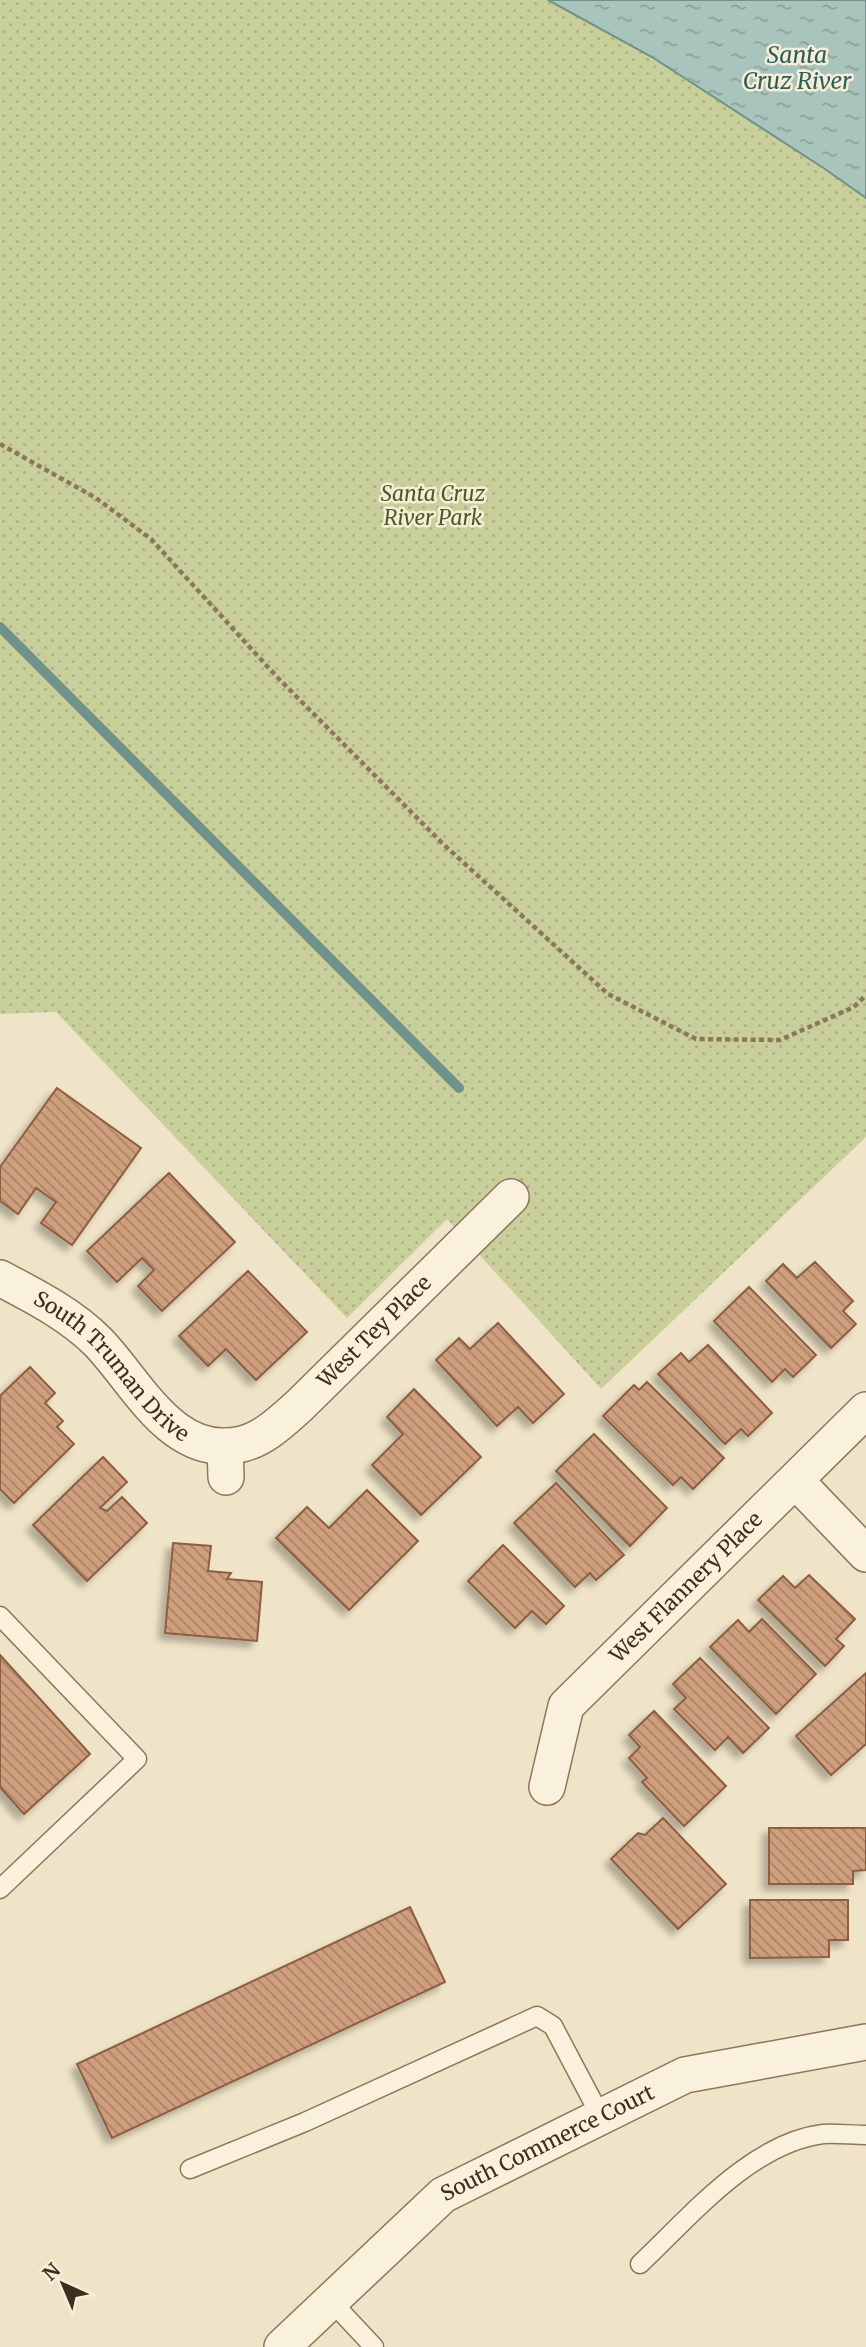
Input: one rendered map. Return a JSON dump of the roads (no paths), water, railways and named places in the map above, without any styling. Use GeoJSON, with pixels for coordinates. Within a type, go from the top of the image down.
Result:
{"type":"FeatureCollection","features":[{"type":"Feature","properties":{"kind":"street","name":"West Tey Place"},"geometry":{"type":"LineString","coordinates":[[226,1461],[243,1444],[270,1431],[299,1406],[511,1197]]}},
{"type":"Feature","properties":{"kind":"street","name":"South Truman Drive"},"geometry":{"type":"LineString","coordinates":[[0,1278],[52,1305],[98,1342],[141,1394],[180,1434],[201,1443],[226,1461]]}},
{"type":"Feature","properties":{"kind":"street","name":"West Flannery Place"},"geometry":{"type":"LineString","coordinates":[[547,1787],[566,1706],[866,1410]]}},
{"type":"Feature","properties":{"kind":"street"},"geometry":{"type":"LineString","coordinates":[[796,1480],[866,1554]]}},
{"type":"Feature","properties":{"kind":"street","name":"South Commerce Court"},"geometry":{"type":"LineString","coordinates":[[282,2347],[443,2195],[685,2075],[866,2042]]}},
{"type":"Feature","properties":{"kind":"lane"},"geometry":{"type":"LineString","coordinates":[[0,1616],[137,1759],[0,1889]]}},
{"type":"Feature","properties":{"kind":"lane"},"geometry":{"type":"LineString","coordinates":[[190,2169],[305,2122],[537,2016],[552,2026],[600,2117]]}},
{"type":"Feature","properties":{"kind":"lane"},"geometry":{"type":"LineString","coordinates":[[640,2264],[717,2190],[768,2151],[822,2134],[866,2135]]}},
{"type":"Feature","properties":{"kind":"lane"},"geometry":{"type":"LineString","coordinates":[[331,2301],[374,2347]]}},
{"type":"Feature","properties":{"kind":"water","name":"Santa Cruz River"},"geometry":{"type":"Polygon","coordinates":[[[548,0],[866,0],[866,198],[652,57],[548,0]]]}},
{"type":"Feature","properties":{"kind":"waterway"},"geometry":{"type":"LineString","coordinates":[[0,627],[459,1088]]}},
{"type":"Feature","properties":{"kind":"park label","name":"Santa Cruz River Park"},"geometry":{"type":"Point","coordinates":[433,506]}}]}
